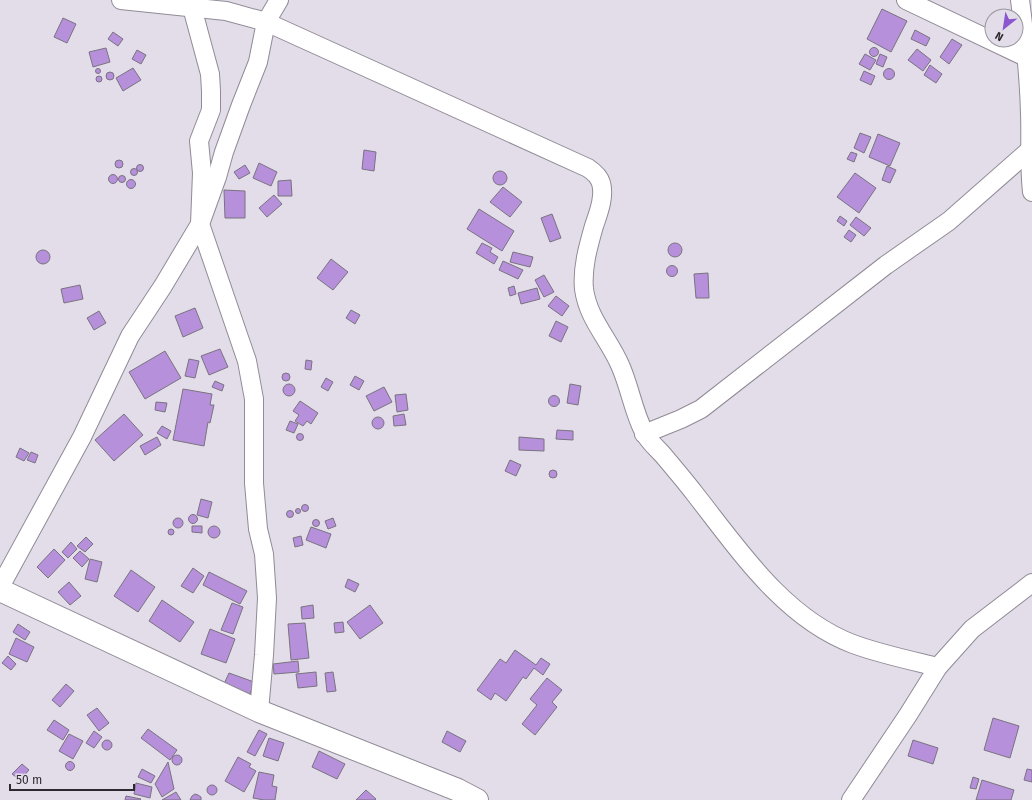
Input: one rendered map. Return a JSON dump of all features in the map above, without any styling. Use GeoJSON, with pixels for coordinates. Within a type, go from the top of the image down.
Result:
{"type":"FeatureCollection","features":[{"type":"Feature","properties":{"kind":"main road"},"geometry":{"type":"LineString","coordinates":[[0,588],[259,711],[458,790],[477,800]]}},
{"type":"Feature","properties":{"kind":"street"},"geometry":{"type":"LineString","coordinates":[[121,0],[145,3],[191,3],[266,22],[581,165],[594,173],[601,184],[602,195],[587,252],[584,269],[584,291],[592,315],[601,333],[610,344],[621,366],[644,434],[677,471],[760,576],[790,605],[828,632],[852,644],[882,654],[938,667]]}},
{"type":"Feature","properties":{"kind":"street"},"geometry":{"type":"LineString","coordinates":[[0,588],[82,437],[130,336],[163,286],[200,224],[217,177],[224,152],[258,62],[266,22],[279,0]]}},
{"type":"Feature","properties":{"kind":"street"},"geometry":{"type":"LineString","coordinates":[[906,0],[1030,58]]}},
{"type":"Feature","properties":{"kind":"street"},"geometry":{"type":"LineString","coordinates":[[1020,0],[1030,58],[1030,175],[1032,192]]}},
{"type":"Feature","properties":{"kind":"street"},"geometry":{"type":"LineString","coordinates":[[191,3],[210,74],[211,91],[211,110],[200,141],[202,173],[200,224],[247,361],[254,399],[254,483],[258,529],[264,554],[267,598],[259,711]]}},
{"type":"Feature","properties":{"kind":"street"},"geometry":{"type":"LineString","coordinates":[[644,434],[681,419],[702,408],[886,265],[949,221],[1031,148]]}},
{"type":"Feature","properties":{"kind":"street"},"geometry":{"type":"LineString","coordinates":[[851,800],[938,667],[972,629],[1032,583]]}},
{"type":"Feature","properties":{"kind":"building"},"geometry":{"type":"Polygon","coordinates":[[[882,9],[907,21],[891,52],[867,39],[882,9]]]}},
{"type":"Feature","properties":{"kind":"building"},"geometry":{"type":"Polygon","coordinates":[[[63,18],[76,24],[67,43],[54,37],[63,18]]]}},
{"type":"Feature","properties":{"kind":"building"},"geometry":{"type":"Polygon","coordinates":[[[915,30],[930,38],[926,46],[911,39],[915,30]]]}},
{"type":"Feature","properties":{"kind":"building"},"geometry":{"type":"Polygon","coordinates":[[[113,32],[123,39],[118,46],[108,39],[113,32]]]}},
{"type":"Feature","properties":{"kind":"building"},"geometry":{"type":"Polygon","coordinates":[[[952,39],[962,45],[949,64],[940,57],[952,39]]]}},
{"type":"Feature","properties":{"kind":"building"},"geometry":{"type":"Polygon","coordinates":[[[106,48],[110,62],[93,67],[89,52],[106,48]]]}},
{"type":"Feature","properties":{"kind":"building"},"geometry":{"type":"Polygon","coordinates":[[[872,48],[876,48],[878,52],[876,56],[872,56],[870,54],[870,50],[872,48]]]}},
{"type":"Feature","properties":{"kind":"building"},"geometry":{"type":"Polygon","coordinates":[[[917,49],[931,60],[923,71],[908,60],[917,49]]]}},
{"type":"Feature","properties":{"kind":"building"},"geometry":{"type":"Polygon","coordinates":[[[137,50],[146,55],[141,64],[132,59],[137,50]]]}},
{"type":"Feature","properties":{"kind":"building"},"geometry":{"type":"Polygon","coordinates":[[[865,54],[876,60],[870,70],[859,64],[865,54]]]}},
{"type":"Feature","properties":{"kind":"building"},"geometry":{"type":"Polygon","coordinates":[[[880,54],[887,57],[883,67],[876,64],[880,54]]]}},
{"type":"Feature","properties":{"kind":"building"},"geometry":{"type":"Polygon","coordinates":[[[930,65],[942,74],[936,83],[924,75],[930,65]]]}},
{"type":"Feature","properties":{"kind":"building"},"geometry":{"type":"Polygon","coordinates":[[[98,68],[101,71],[98,74],[95,71],[98,68]]]}},
{"type":"Feature","properties":{"kind":"building"},"geometry":{"type":"Polygon","coordinates":[[[133,68],[141,80],[123,91],[116,78],[133,68]]]}},
{"type":"Feature","properties":{"kind":"building"},"geometry":{"type":"Polygon","coordinates":[[[887,69],[891,69],[893,70],[893,78],[887,79],[884,76],[884,72],[887,69]]]}},
{"type":"Feature","properties":{"kind":"building"},"geometry":{"type":"Polygon","coordinates":[[[864,71],[875,76],[871,85],[860,80],[864,71]]]}},
{"type":"Feature","properties":{"kind":"building"},"geometry":{"type":"Polygon","coordinates":[[[110,72],[113,73],[113,79],[110,80],[107,79],[106,76],[107,73],[110,72]]]}},
{"type":"Feature","properties":{"kind":"building"},"geometry":{"type":"Polygon","coordinates":[[[99,76],[102,79],[99,82],[96,79],[99,76]]]}},
{"type":"Feature","properties":{"kind":"building"},"geometry":{"type":"Polygon","coordinates":[[[860,133],[871,137],[864,153],[854,148],[860,133]]]}},
{"type":"Feature","properties":{"kind":"building"},"geometry":{"type":"Polygon","coordinates":[[[878,134],[900,143],[890,166],[869,157],[878,134]]]}},
{"type":"Feature","properties":{"kind":"building"},"geometry":{"type":"Polygon","coordinates":[[[364,150],[376,152],[374,171],[362,169],[364,150]]]}},
{"type":"Feature","properties":{"kind":"building"},"geometry":{"type":"Polygon","coordinates":[[[851,152],[857,154],[854,162],[847,159],[851,152]]]}},
{"type":"Feature","properties":{"kind":"building"},"geometry":{"type":"Polygon","coordinates":[[[119,160],[122,161],[122,167],[119,168],[116,167],[115,164],[116,161],[119,160]]]}},
{"type":"Feature","properties":{"kind":"building"},"geometry":{"type":"Polygon","coordinates":[[[259,163],[277,172],[271,186],[253,178],[259,163]]]}},
{"type":"Feature","properties":{"kind":"building"},"geometry":{"type":"Polygon","coordinates":[[[140,164],[143,165],[143,171],[140,172],[137,171],[136,168],[137,165],[140,164]]]}},
{"type":"Feature","properties":{"kind":"building"},"geometry":{"type":"Polygon","coordinates":[[[245,165],[250,173],[239,179],[234,172],[245,165]]]}},
{"type":"Feature","properties":{"kind":"building"},"geometry":{"type":"Polygon","coordinates":[[[887,166],[896,170],[890,183],[882,180],[887,166]]]}},
{"type":"Feature","properties":{"kind":"building"},"geometry":{"type":"Polygon","coordinates":[[[134,169],[137,172],[134,175],[131,172],[134,169]]]}},
{"type":"Feature","properties":{"kind":"building"},"geometry":{"type":"Polygon","coordinates":[[[497,171],[503,171],[507,175],[507,181],[503,185],[497,185],[493,181],[493,175],[497,171]]]}},
{"type":"Feature","properties":{"kind":"building"},"geometry":{"type":"Polygon","coordinates":[[[855,173],[876,188],[859,213],[837,197],[855,173]]]}},
{"type":"Feature","properties":{"kind":"building"},"geometry":{"type":"Polygon","coordinates":[[[113,174],[118,179],[113,184],[108,179],[113,174]]]}},
{"type":"Feature","properties":{"kind":"building"},"geometry":{"type":"Polygon","coordinates":[[[122,176],[125,179],[122,182],[119,179],[122,176]]]}},
{"type":"Feature","properties":{"kind":"building"},"geometry":{"type":"Polygon","coordinates":[[[129,180],[133,180],[135,184],[133,188],[129,188],[127,186],[127,182],[129,180]]]}},
{"type":"Feature","properties":{"kind":"building"},"geometry":{"type":"Polygon","coordinates":[[[291,180],[292,196],[278,196],[278,181],[291,180]]]}},
{"type":"Feature","properties":{"kind":"building"},"geometry":{"type":"Polygon","coordinates":[[[503,187],[522,202],[510,217],[490,202],[503,187]]]}},
{"type":"Feature","properties":{"kind":"building"},"geometry":{"type":"Polygon","coordinates":[[[224,190],[245,191],[245,218],[225,218],[224,190]]]}},
{"type":"Feature","properties":{"kind":"building"},"geometry":{"type":"Polygon","coordinates":[[[274,195],[282,204],[267,217],[259,208],[274,195]]]}},
{"type":"Feature","properties":{"kind":"building"},"geometry":{"type":"Polygon","coordinates":[[[479,209],[514,231],[502,251],[467,229],[479,209]]]}},
{"type":"Feature","properties":{"kind":"building"},"geometry":{"type":"Polygon","coordinates":[[[552,214],[561,238],[550,242],[541,218],[552,214]]]}},
{"type":"Feature","properties":{"kind":"building"},"geometry":{"type":"Polygon","coordinates":[[[840,216],[847,221],[844,226],[837,221],[840,216]]]}},
{"type":"Feature","properties":{"kind":"building"},"geometry":{"type":"Polygon","coordinates":[[[856,217],[871,228],[864,236],[850,225],[856,217]]]}},
{"type":"Feature","properties":{"kind":"building"},"geometry":{"type":"Polygon","coordinates":[[[849,230],[856,235],[851,242],[844,237],[849,230]]]}},
{"type":"Feature","properties":{"kind":"building"},"geometry":{"type":"Polygon","coordinates":[[[482,243],[492,248],[490,252],[498,257],[494,264],[476,253],[482,243]]]}},
{"type":"Feature","properties":{"kind":"building"},"geometry":{"type":"Polygon","coordinates":[[[675,243],[680,245],[682,250],[680,255],[675,257],[670,255],[668,250],[670,245],[675,243]]]}},
{"type":"Feature","properties":{"kind":"building"},"geometry":{"type":"Polygon","coordinates":[[[43,250],[48,252],[50,257],[48,262],[43,264],[38,262],[36,257],[38,252],[43,250]]]}},
{"type":"Feature","properties":{"kind":"building"},"geometry":{"type":"Polygon","coordinates":[[[513,252],[533,257],[530,267],[510,262],[513,252]]]}},
{"type":"Feature","properties":{"kind":"building"},"geometry":{"type":"Polygon","coordinates":[[[331,259],[348,272],[333,290],[317,278],[331,259]]]}},
{"type":"Feature","properties":{"kind":"building"},"geometry":{"type":"Polygon","coordinates":[[[503,261],[523,270],[518,279],[499,270],[503,261]]]}},
{"type":"Feature","properties":{"kind":"building"},"geometry":{"type":"Polygon","coordinates":[[[670,266],[674,266],[676,267],[676,275],[670,276],[667,273],[667,269],[670,266]]]}},
{"type":"Feature","properties":{"kind":"building"},"geometry":{"type":"Polygon","coordinates":[[[708,273],[709,298],[696,298],[694,274],[708,273]]]}},
{"type":"Feature","properties":{"kind":"building"},"geometry":{"type":"Polygon","coordinates":[[[544,275],[554,292],[544,297],[535,280],[544,275]]]}},
{"type":"Feature","properties":{"kind":"building"},"geometry":{"type":"Polygon","coordinates":[[[80,285],[83,299],[64,303],[61,289],[80,285]]]}},
{"type":"Feature","properties":{"kind":"building"},"geometry":{"type":"Polygon","coordinates":[[[514,286],[516,294],[510,296],[508,288],[514,286]]]}},
{"type":"Feature","properties":{"kind":"building"},"geometry":{"type":"Polygon","coordinates":[[[537,288],[540,299],[521,304],[518,293],[537,288]]]}},
{"type":"Feature","properties":{"kind":"building"},"geometry":{"type":"Polygon","coordinates":[[[556,296],[569,306],[562,316],[548,306],[556,296]]]}},
{"type":"Feature","properties":{"kind":"building"},"geometry":{"type":"Polygon","coordinates":[[[195,308],[203,328],[183,337],[175,316],[195,308]]]}},
{"type":"Feature","properties":{"kind":"building"},"geometry":{"type":"Polygon","coordinates":[[[351,310],[360,315],[355,324],[346,318],[351,310]]]}},
{"type":"Feature","properties":{"kind":"building"},"geometry":{"type":"Polygon","coordinates":[[[99,311],[106,323],[94,330],[87,318],[99,311]]]}},
{"type":"Feature","properties":{"kind":"building"},"geometry":{"type":"Polygon","coordinates":[[[556,321],[568,327],[561,342],[549,336],[556,321]]]}},
{"type":"Feature","properties":{"kind":"building"},"geometry":{"type":"Polygon","coordinates":[[[220,349],[228,367],[209,375],[201,356],[220,349]]]}},
{"type":"Feature","properties":{"kind":"building"},"geometry":{"type":"Polygon","coordinates":[[[165,351],[181,378],[145,399],[129,372],[165,351]]]}},
{"type":"Feature","properties":{"kind":"building"},"geometry":{"type":"Polygon","coordinates":[[[189,359],[199,361],[195,378],[185,376],[189,359]]]}},
{"type":"Feature","properties":{"kind":"building"},"geometry":{"type":"Polygon","coordinates":[[[306,360],[312,361],[311,370],[305,369],[306,360]]]}},
{"type":"Feature","properties":{"kind":"building"},"geometry":{"type":"Polygon","coordinates":[[[284,373],[288,373],[290,377],[288,381],[284,381],[282,379],[282,375],[284,373]]]}},
{"type":"Feature","properties":{"kind":"building"},"geometry":{"type":"Polygon","coordinates":[[[355,376],[364,381],[359,390],[350,385],[355,376]]]}},
{"type":"Feature","properties":{"kind":"building"},"geometry":{"type":"Polygon","coordinates":[[[326,378],[333,382],[328,391],[321,387],[326,378]]]}},
{"type":"Feature","properties":{"kind":"building"},"geometry":{"type":"Polygon","coordinates":[[[215,381],[224,385],[222,391],[212,387],[215,381]]]}},
{"type":"Feature","properties":{"kind":"building"},"geometry":{"type":"Polygon","coordinates":[[[287,384],[291,384],[295,390],[291,396],[287,396],[283,392],[283,388],[287,384]]]}},
{"type":"Feature","properties":{"kind":"building"},"geometry":{"type":"Polygon","coordinates":[[[570,384],[581,386],[578,405],[567,403],[570,384]]]}},
{"type":"Feature","properties":{"kind":"building"},"geometry":{"type":"Polygon","coordinates":[[[384,387],[392,402],[374,411],[366,396],[384,387]]]}},
{"type":"Feature","properties":{"kind":"building"},"geometry":{"type":"Polygon","coordinates":[[[183,389],[212,394],[210,405],[214,405],[210,423],[208,422],[204,446],[173,440],[183,389]]]}},
{"type":"Feature","properties":{"kind":"building"},"geometry":{"type":"Polygon","coordinates":[[[406,394],[408,410],[397,412],[395,395],[406,394]]]}},
{"type":"Feature","properties":{"kind":"building"},"geometry":{"type":"Polygon","coordinates":[[[554,395],[558,397],[560,401],[558,405],[554,407],[550,405],[548,401],[550,397],[554,395]]]}},
{"type":"Feature","properties":{"kind":"building"},"geometry":{"type":"Polygon","coordinates":[[[300,401],[318,413],[311,424],[307,421],[303,426],[295,421],[299,415],[293,411],[300,401]]]}},
{"type":"Feature","properties":{"kind":"building"},"geometry":{"type":"Polygon","coordinates":[[[156,402],[167,403],[165,412],[155,410],[156,402]]]}},
{"type":"Feature","properties":{"kind":"building"},"geometry":{"type":"Polygon","coordinates":[[[124,414],[143,435],[114,461],[95,440],[124,414]]]}},
{"type":"Feature","properties":{"kind":"building"},"geometry":{"type":"Polygon","coordinates":[[[404,414],[406,425],[394,426],[393,416],[404,414]]]}},
{"type":"Feature","properties":{"kind":"building"},"geometry":{"type":"Polygon","coordinates":[[[376,417],[380,417],[384,423],[380,429],[376,429],[372,425],[372,421],[376,417]]]}},
{"type":"Feature","properties":{"kind":"building"},"geometry":{"type":"Polygon","coordinates":[[[290,421],[298,424],[294,433],[286,430],[290,421]]]}},
{"type":"Feature","properties":{"kind":"building"},"geometry":{"type":"Polygon","coordinates":[[[162,426],[171,431],[167,439],[157,433],[162,426]]]}},
{"type":"Feature","properties":{"kind":"building"},"geometry":{"type":"Polygon","coordinates":[[[557,430],[573,431],[573,440],[556,439],[557,430]]]}},
{"type":"Feature","properties":{"kind":"building"},"geometry":{"type":"Polygon","coordinates":[[[300,434],[303,437],[300,440],[297,437],[300,434]]]}},
{"type":"Feature","properties":{"kind":"building"},"geometry":{"type":"Polygon","coordinates":[[[157,437],[161,445],[145,455],[140,446],[157,437]]]}},
{"type":"Feature","properties":{"kind":"building"},"geometry":{"type":"Polygon","coordinates":[[[519,437],[544,439],[544,451],[519,450],[519,437]]]}},
{"type":"Feature","properties":{"kind":"building"},"geometry":{"type":"Polygon","coordinates":[[[20,448],[29,453],[24,461],[16,457],[20,448]]]}},
{"type":"Feature","properties":{"kind":"building"},"geometry":{"type":"Polygon","coordinates":[[[31,452],[38,455],[35,463],[27,460],[31,452]]]}},
{"type":"Feature","properties":{"kind":"building"},"geometry":{"type":"Polygon","coordinates":[[[510,460],[521,465],[516,476],[505,471],[510,460]]]}},
{"type":"Feature","properties":{"kind":"building"},"geometry":{"type":"Polygon","coordinates":[[[553,470],[556,471],[556,477],[553,478],[550,477],[549,474],[550,471],[553,470]]]}},
{"type":"Feature","properties":{"kind":"building"},"geometry":{"type":"Polygon","coordinates":[[[201,499],[212,502],[208,518],[197,515],[201,499]]]}},
{"type":"Feature","properties":{"kind":"building"},"geometry":{"type":"Polygon","coordinates":[[[305,504],[308,505],[308,511],[305,512],[302,511],[301,508],[302,505],[305,504]]]}},
{"type":"Feature","properties":{"kind":"building"},"geometry":{"type":"Polygon","coordinates":[[[298,508],[301,511],[298,514],[295,511],[298,508]]]}},
{"type":"Feature","properties":{"kind":"building"},"geometry":{"type":"Polygon","coordinates":[[[290,511],[293,514],[290,517],[287,514],[290,511]]]}},
{"type":"Feature","properties":{"kind":"building"},"geometry":{"type":"Polygon","coordinates":[[[193,514],[198,519],[193,524],[188,519],[193,514]]]}},
{"type":"Feature","properties":{"kind":"building"},"geometry":{"type":"Polygon","coordinates":[[[176,518],[180,518],[182,519],[182,527],[176,528],[173,525],[173,521],[176,518]]]}},
{"type":"Feature","properties":{"kind":"building"},"geometry":{"type":"Polygon","coordinates":[[[333,518],[336,526],[328,529],[325,521],[333,518]]]}},
{"type":"Feature","properties":{"kind":"building"},"geometry":{"type":"Polygon","coordinates":[[[316,520],[319,523],[316,526],[313,523],[316,520]]]}},
{"type":"Feature","properties":{"kind":"building"},"geometry":{"type":"Polygon","coordinates":[[[192,526],[202,526],[202,533],[192,532],[192,526]]]}},
{"type":"Feature","properties":{"kind":"building"},"geometry":{"type":"Polygon","coordinates":[[[216,526],[219,527],[219,537],[212,538],[209,537],[208,530],[209,527],[216,526]]]}},
{"type":"Feature","properties":{"kind":"building"},"geometry":{"type":"Polygon","coordinates":[[[311,527],[331,534],[326,548],[306,540],[311,527]]]}},
{"type":"Feature","properties":{"kind":"building"},"geometry":{"type":"Polygon","coordinates":[[[171,529],[174,532],[171,535],[168,532],[171,529]]]}},
{"type":"Feature","properties":{"kind":"building"},"geometry":{"type":"Polygon","coordinates":[[[301,536],[303,545],[295,547],[293,538],[301,536]]]}},
{"type":"Feature","properties":{"kind":"building"},"geometry":{"type":"Polygon","coordinates":[[[86,537],[93,544],[85,552],[77,546],[86,537]]]}},
{"type":"Feature","properties":{"kind":"building"},"geometry":{"type":"Polygon","coordinates":[[[71,542],[77,549],[68,558],[62,552],[71,542]]]}},
{"type":"Feature","properties":{"kind":"building"},"geometry":{"type":"Polygon","coordinates":[[[54,549],[65,560],[48,578],[37,567],[54,549]]]}},
{"type":"Feature","properties":{"kind":"building"},"geometry":{"type":"Polygon","coordinates":[[[80,551],[89,559],[82,567],[73,558],[80,551]]]}},
{"type":"Feature","properties":{"kind":"building"},"geometry":{"type":"Polygon","coordinates":[[[90,559],[102,562],[97,582],[85,579],[90,559]]]}},
{"type":"Feature","properties":{"kind":"building"},"geometry":{"type":"Polygon","coordinates":[[[193,568],[204,576],[193,593],[181,586],[193,568]]]}},
{"type":"Feature","properties":{"kind":"building"},"geometry":{"type":"Polygon","coordinates":[[[131,570],[155,587],[138,612],[114,596],[131,570]]]}},
{"type":"Feature","properties":{"kind":"building"},"geometry":{"type":"Polygon","coordinates":[[[209,572],[247,591],[240,604],[203,585],[209,572]]]}},
{"type":"Feature","properties":{"kind":"building"},"geometry":{"type":"Polygon","coordinates":[[[348,579],[359,584],[355,592],[345,587],[348,579]]]}},
{"type":"Feature","properties":{"kind":"building"},"geometry":{"type":"Polygon","coordinates":[[[69,582],[81,596],[70,605],[58,592],[69,582]]]}},
{"type":"Feature","properties":{"kind":"building"},"geometry":{"type":"Polygon","coordinates":[[[162,600],[194,622],[180,642],[149,621],[162,600]]]}},
{"type":"Feature","properties":{"kind":"building"},"geometry":{"type":"Polygon","coordinates":[[[232,603],[243,607],[233,634],[221,630],[232,603]]]}},
{"type":"Feature","properties":{"kind":"building"},"geometry":{"type":"Polygon","coordinates":[[[313,605],[314,618],[302,619],[301,607],[313,605]]]}},
{"type":"Feature","properties":{"kind":"building"},"geometry":{"type":"Polygon","coordinates":[[[370,605],[383,623],[360,639],[347,622],[370,605]]]}},
{"type":"Feature","properties":{"kind":"building"},"geometry":{"type":"Polygon","coordinates":[[[343,622],[344,632],[335,633],[334,623],[343,622]]]}},
{"type":"Feature","properties":{"kind":"building"},"geometry":{"type":"Polygon","coordinates":[[[305,623],[309,658],[291,660],[288,624],[305,623]]]}},
{"type":"Feature","properties":{"kind":"building"},"geometry":{"type":"Polygon","coordinates":[[[18,624],[30,632],[25,640],[13,632],[18,624]]]}},
{"type":"Feature","properties":{"kind":"building"},"geometry":{"type":"Polygon","coordinates":[[[210,629],[235,639],[226,663],[201,654],[210,629]]]}},
{"type":"Feature","properties":{"kind":"building"},"geometry":{"type":"Polygon","coordinates":[[[16,638],[34,647],[27,662],[9,654],[16,638]]]}},
{"type":"Feature","properties":{"kind":"building"},"geometry":{"type":"Polygon","coordinates":[[[515,650],[536,665],[541,658],[550,664],[543,675],[534,668],[526,679],[523,677],[506,701],[495,693],[491,700],[477,690],[500,659],[506,663],[515,650]]]}},
{"type":"Feature","properties":{"kind":"building"},"geometry":{"type":"Polygon","coordinates":[[[8,656],[16,664],[11,670],[2,663],[8,656]]]}},
{"type":"Feature","properties":{"kind":"building"},"geometry":{"type":"Polygon","coordinates":[[[298,661],[299,672],[274,674],[273,664],[298,661]]]}},
{"type":"Feature","properties":{"kind":"building"},"geometry":{"type":"Polygon","coordinates":[[[316,672],[317,686],[298,688],[296,674],[316,672]]]}},
{"type":"Feature","properties":{"kind":"building"},"geometry":{"type":"Polygon","coordinates":[[[333,672],[336,691],[327,692],[325,673],[333,672]]]}},
{"type":"Feature","properties":{"kind":"building"},"geometry":{"type":"Polygon","coordinates":[[[229,673],[254,682],[250,694],[224,684],[229,673]]]}},
{"type":"Feature","properties":{"kind":"building"},"geometry":{"type":"Polygon","coordinates":[[[547,678],[562,690],[552,702],[557,707],[535,735],[522,724],[537,705],[530,699],[547,678]]]}},
{"type":"Feature","properties":{"kind":"building"},"geometry":{"type":"Polygon","coordinates":[[[66,684],[74,691],[60,707],[52,700],[66,684]]]}},
{"type":"Feature","properties":{"kind":"building"},"geometry":{"type":"Polygon","coordinates":[[[97,708],[109,723],[99,731],[87,715],[97,708]]]}},
{"type":"Feature","properties":{"kind":"building"},"geometry":{"type":"Polygon","coordinates":[[[993,718],[1019,726],[1010,758],[984,750],[993,718]]]}},
{"type":"Feature","properties":{"kind":"building"},"geometry":{"type":"Polygon","coordinates":[[[54,720],[69,730],[63,740],[47,730],[54,720]]]}},
{"type":"Feature","properties":{"kind":"building"},"geometry":{"type":"Polygon","coordinates":[[[148,729],[177,750],[170,760],[141,738],[148,729]]]}},
{"type":"Feature","properties":{"kind":"building"},"geometry":{"type":"Polygon","coordinates":[[[259,730],[267,734],[255,756],[247,752],[259,730]]]}},
{"type":"Feature","properties":{"kind":"building"},"geometry":{"type":"Polygon","coordinates":[[[94,731],[102,737],[94,748],[86,743],[94,731]]]}},
{"type":"Feature","properties":{"kind":"building"},"geometry":{"type":"Polygon","coordinates":[[[447,731],[466,741],[460,752],[442,742],[447,731]]]}},
{"type":"Feature","properties":{"kind":"building"},"geometry":{"type":"Polygon","coordinates":[[[69,734],[83,741],[73,759],[59,751],[69,734]]]}},
{"type":"Feature","properties":{"kind":"building"},"geometry":{"type":"Polygon","coordinates":[[[269,738],[284,743],[278,761],[263,756],[269,738]]]}},
{"type":"Feature","properties":{"kind":"building"},"geometry":{"type":"Polygon","coordinates":[[[105,740],[109,740],[111,741],[111,749],[105,750],[102,747],[102,743],[105,740]]]}},
{"type":"Feature","properties":{"kind":"building"},"geometry":{"type":"Polygon","coordinates":[[[913,740],[938,748],[933,764],[908,756],[913,740]]]}},
{"type":"Feature","properties":{"kind":"building"},"geometry":{"type":"Polygon","coordinates":[[[319,751],[345,764],[337,779],[312,767],[319,751]]]}},
{"type":"Feature","properties":{"kind":"building"},"geometry":{"type":"Polygon","coordinates":[[[175,755],[179,755],[182,760],[179,765],[175,765],[172,762],[172,758],[175,755]]]}},
{"type":"Feature","properties":{"kind":"building"},"geometry":{"type":"Polygon","coordinates":[[[238,757],[251,764],[249,767],[256,771],[244,792],[225,781],[238,757]]]}},
{"type":"Feature","properties":{"kind":"building"},"geometry":{"type":"Polygon","coordinates":[[[68,762],[72,762],[74,766],[72,770],[68,770],[66,768],[66,764],[68,762]]]}},
{"type":"Feature","properties":{"kind":"building"},"geometry":{"type":"Polygon","coordinates":[[[168,762],[174,789],[162,797],[155,784],[168,762]]]}},
{"type":"Feature","properties":{"kind":"building"},"geometry":{"type":"Polygon","coordinates":[[[22,764],[29,770],[20,780],[12,774],[22,764]]]}},
{"type":"Feature","properties":{"kind":"building"},"geometry":{"type":"Polygon","coordinates":[[[142,769],[155,776],[151,783],[138,777],[142,769]]]}},
{"type":"Feature","properties":{"kind":"building"},"geometry":{"type":"Polygon","coordinates":[[[1027,769],[1032,770],[1032,782],[1024,780],[1027,769]]]}},
{"type":"Feature","properties":{"kind":"building"},"geometry":{"type":"Polygon","coordinates":[[[259,772],[274,775],[272,786],[277,787],[275,800],[253,798],[259,772]]]}},
{"type":"Feature","properties":{"kind":"building"},"geometry":{"type":"Polygon","coordinates":[[[973,777],[979,779],[976,789],[970,788],[973,777]]]}},
{"type":"Feature","properties":{"kind":"building"},"geometry":{"type":"Polygon","coordinates":[[[982,780],[1014,790],[1011,800],[976,800],[982,780]]]}},
{"type":"Feature","properties":{"kind":"building"},"geometry":{"type":"Polygon","coordinates":[[[136,783],[152,787],[150,798],[134,794],[136,783]]]}},
{"type":"Feature","properties":{"kind":"building"},"geometry":{"type":"Polygon","coordinates":[[[210,785],[214,785],[216,786],[216,794],[210,795],[207,792],[207,788],[210,785]]]}},
{"type":"Feature","properties":{"kind":"building"},"geometry":{"type":"Polygon","coordinates":[[[366,790],[376,799],[356,800],[366,790]]]}},
{"type":"Feature","properties":{"kind":"building"},"geometry":{"type":"Polygon","coordinates":[[[176,792],[181,800],[162,800],[176,792]]]}},
{"type":"Feature","properties":{"kind":"building"},"geometry":{"type":"Polygon","coordinates":[[[195,794],[201,797],[201,800],[190,800],[195,794]]]}},
{"type":"Feature","properties":{"kind":"building"},"geometry":{"type":"Polygon","coordinates":[[[126,796],[141,799],[125,800],[126,796]]]}}]}
